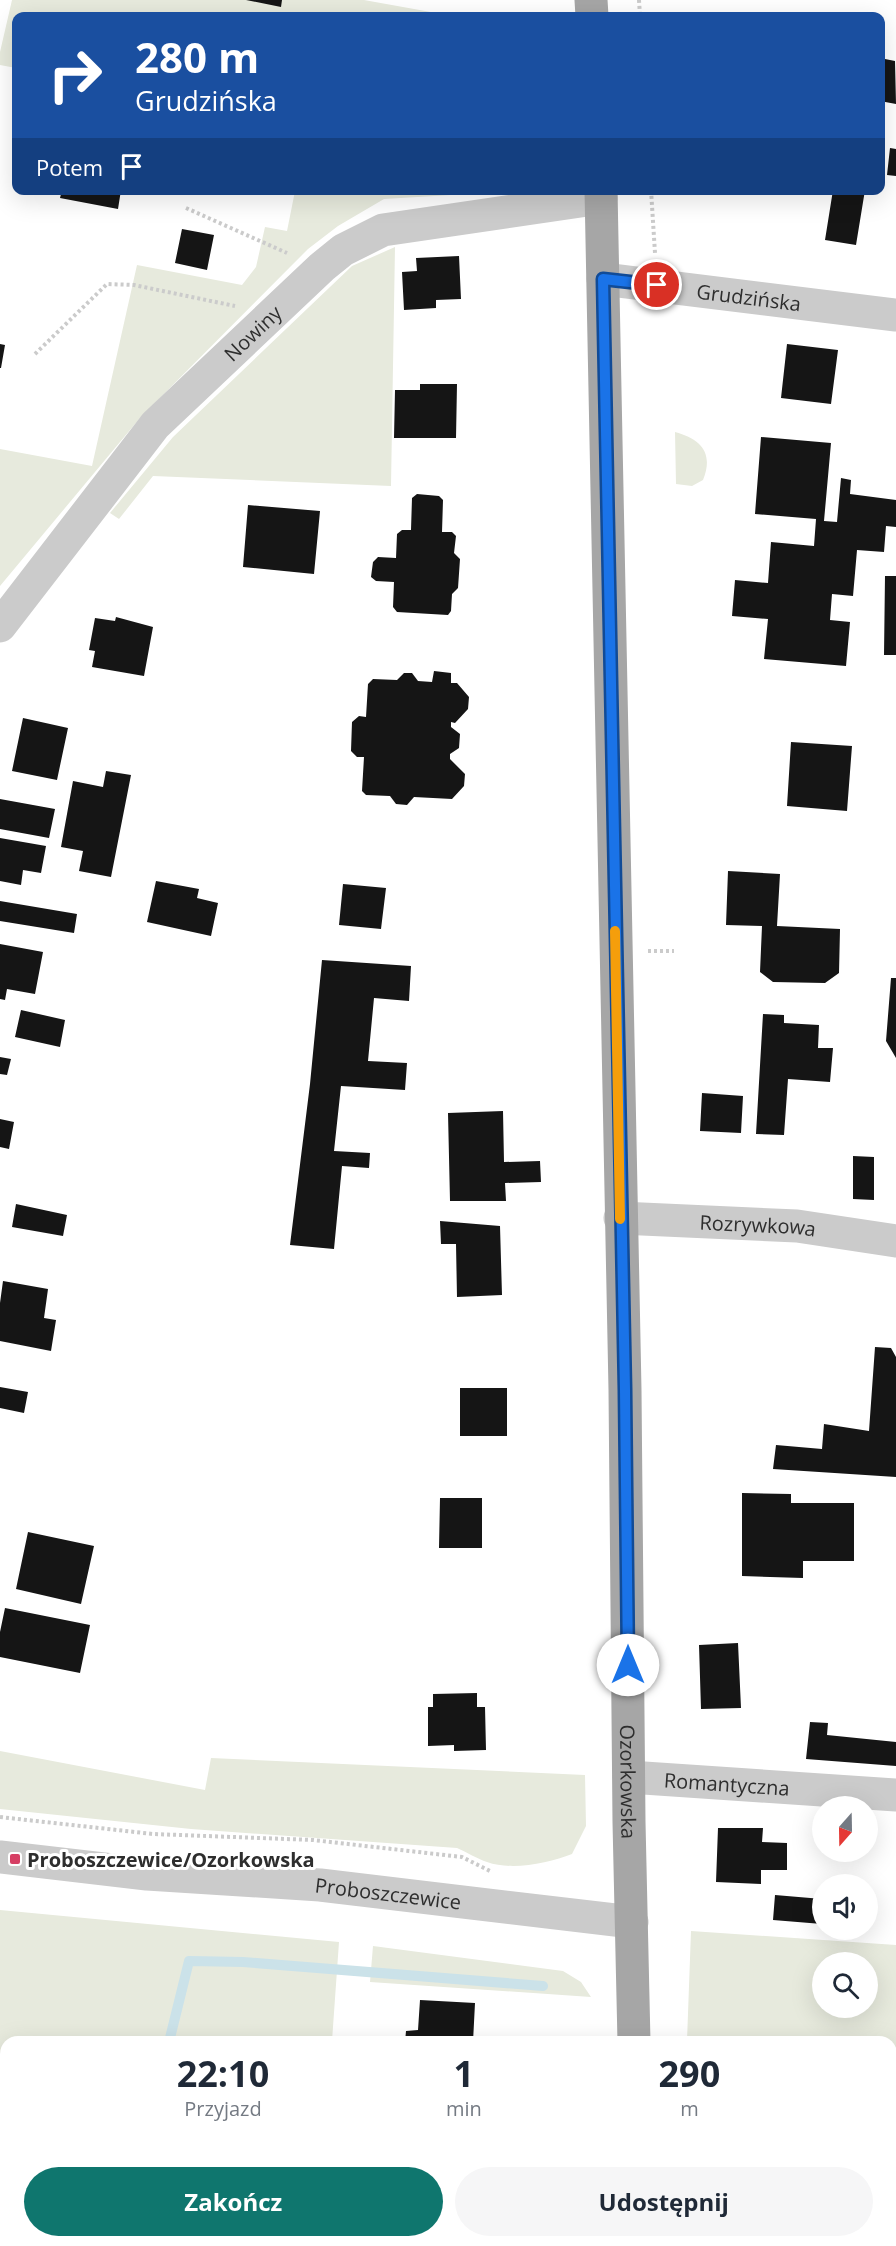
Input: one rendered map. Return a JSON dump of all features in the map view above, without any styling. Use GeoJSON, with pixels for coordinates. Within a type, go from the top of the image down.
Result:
{"type":"FeatureCollection","features":[{"type":"Feature","properties":{"kind":"main road","name":"Ozorkowska"},"geometry":{"type":"LineString","coordinates":[[601,195],[625,1390],[628,1777],[634,2036]]}},
{"type":"Feature","properties":{"kind":"street","name":"Nowiny"},"geometry":{"type":"LineString","coordinates":[[0,626],[155,425],[322,267],[343,250],[383,230],[595,195]]}},
{"type":"Feature","properties":{"kind":"street","name":"Grudzińska"},"geometry":{"type":"LineString","coordinates":[[603,279],[896,315]]}},
{"type":"Feature","properties":{"kind":"street","name":"Rozrywkowa"},"geometry":{"type":"LineString","coordinates":[[620,1218],[797,1226],[896,1241]]}},
{"type":"Feature","properties":{"kind":"street","name":"Romantyczna"},"geometry":{"type":"LineString","coordinates":[[628,1777],[896,1795]]}},
{"type":"Feature","properties":{"kind":"street","name":"Proboszczewice"},"geometry":{"type":"LineString","coordinates":[[0,1857],[147,1874],[320,1885],[632,1922]]}},
{"type":"Feature","properties":{"kind":"path"},"geometry":{"type":"LineString","coordinates":[[651,195],[657,285]]}},
{"type":"Feature","properties":{"kind":"path"},"geometry":{"type":"LineString","coordinates":[[186,208],[261,244],[322,267]]}},
{"type":"Feature","properties":{"kind":"path"},"geometry":{"type":"LineString","coordinates":[[35,354],[107,284],[134,285],[274,314]]}},
{"type":"Feature","properties":{"kind":"path"},"geometry":{"type":"LineString","coordinates":[[643,951],[674,951]]}},
{"type":"Feature","properties":{"kind":"path"},"geometry":{"type":"LineString","coordinates":[[0,1817],[153,1834],[313,1840],[462,1857]]}},
{"type":"Feature","properties":{"kind":"shaded area"},"geometry":{"type":"Polygon","coordinates":[[[12,0],[364,0],[431,12],[12,12],[12,67],[0,65],[0,52],[12,0]]]}},
{"type":"Feature","properties":{"kind":"shaded area"},"geometry":{"type":"Polygon","coordinates":[[[294,195],[452,195],[384,199],[338,226],[308,249],[140,418],[0,586],[0,449],[92,466],[137,265],[242,285],[256,267],[265,227],[287,231],[294,195]]]}},
{"type":"Feature","properties":{"kind":"shaded area"},"geometry":{"type":"Polygon","coordinates":[[[395,247],[391,486],[153,476],[119,519],[110,513],[173,437],[352,266],[395,247]]]}},
{"type":"Feature","properties":{"kind":"shaded area"},"geometry":{"type":"Polygon","coordinates":[[[675,432],[698,443],[706,455],[707,462],[703,480],[692,486],[676,484],[675,432]]]}},
{"type":"Feature","properties":{"kind":"shaded area"},"geometry":{"type":"Polygon","coordinates":[[[0,1751],[205,1790],[211,1758],[585,1775],[586,1826],[572,1854],[542,1863],[508,1866],[483,1861],[457,1848],[191,1829],[0,1809],[0,1751]]]}},
{"type":"Feature","properties":{"kind":"shaded area"},"geometry":{"type":"Polygon","coordinates":[[[0,1910],[339,1942],[332,2036],[0,2036],[0,1910]]]}},
{"type":"Feature","properties":{"kind":"shaded area"},"geometry":{"type":"Polygon","coordinates":[[[691,1931],[896,1945],[896,2036],[687,2036],[691,1931]]]}},
{"type":"Feature","properties":{"kind":"shaded area"},"geometry":{"type":"Polygon","coordinates":[[[373,1946],[563,1971],[581,1982],[591,1997],[370,1982],[373,1946]]]}},
{"type":"Feature","properties":{"kind":"building"},"geometry":{"type":"Polygon","coordinates":[[[246,0],[282,0],[281,7],[246,0]]]}},
{"type":"Feature","properties":{"kind":"building"},"geometry":{"type":"Polygon","coordinates":[[[885,59],[895,61],[896,104],[885,102],[885,59]]]}},
{"type":"Feature","properties":{"kind":"building"},"geometry":{"type":"Polygon","coordinates":[[[890,148],[896,149],[896,176],[887,175],[890,148]]]}},
{"type":"Feature","properties":{"kind":"building"},"geometry":{"type":"Polygon","coordinates":[[[61,195],[120,195],[118,209],[60,198],[61,195]]]}},
{"type":"Feature","properties":{"kind":"building"},"geometry":{"type":"Polygon","coordinates":[[[832,195],[864,195],[856,245],[825,240],[832,195]]]}},
{"type":"Feature","properties":{"kind":"building"},"geometry":{"type":"Polygon","coordinates":[[[182,229],[214,235],[207,270],[175,263],[182,229]]]}},
{"type":"Feature","properties":{"kind":"building"},"geometry":{"type":"Polygon","coordinates":[[[459,256],[461,299],[436,300],[436,308],[404,310],[402,272],[417,271],[416,258],[459,256]]]}},
{"type":"Feature","properties":{"kind":"building"},"geometry":{"type":"Polygon","coordinates":[[[0,344],[5,345],[1,368],[0,368],[0,344]]]}},
{"type":"Feature","properties":{"kind":"building"},"geometry":{"type":"Polygon","coordinates":[[[787,344],[838,350],[831,404],[781,398],[787,344]]]}},
{"type":"Feature","properties":{"kind":"building"},"geometry":{"type":"Polygon","coordinates":[[[420,384],[457,384],[456,438],[394,438],[395,390],[420,390],[420,384]]]}},
{"type":"Feature","properties":{"kind":"building"},"geometry":{"type":"Polygon","coordinates":[[[761,437],[831,443],[824,521],[837,522],[841,478],[851,480],[850,494],[896,500],[896,527],[886,526],[884,552],[857,550],[853,596],[832,594],[830,620],[850,622],[846,666],[764,659],[768,619],[732,616],[735,580],[768,583],[771,542],[814,546],[816,519],[755,514],[761,437]]]}},
{"type":"Feature","properties":{"kind":"building"},"geometry":{"type":"Polygon","coordinates":[[[417,494],[439,496],[443,500],[442,532],[452,532],[456,536],[454,553],[460,559],[458,588],[452,594],[451,611],[448,615],[397,612],[393,607],[394,582],[376,581],[371,577],[373,562],[378,557],[396,558],[397,534],[402,530],[411,530],[412,498],[417,494]]]}},
{"type":"Feature","properties":{"kind":"building"},"geometry":{"type":"Polygon","coordinates":[[[248,505],[320,511],[314,574],[243,567],[248,505]]]}},
{"type":"Feature","properties":{"kind":"building"},"geometry":{"type":"Polygon","coordinates":[[[885,576],[896,576],[896,655],[884,655],[885,576]]]}},
{"type":"Feature","properties":{"kind":"building"},"geometry":{"type":"Polygon","coordinates":[[[116,617],[153,627],[144,676],[92,667],[95,651],[89,650],[95,618],[115,621],[116,617]]]}},
{"type":"Feature","properties":{"kind":"building"},"geometry":{"type":"Polygon","coordinates":[[[434,671],[451,673],[451,683],[457,683],[469,697],[468,709],[455,723],[451,722],[451,727],[460,734],[459,748],[450,754],[450,759],[465,774],[464,786],[452,799],[414,797],[407,805],[396,804],[390,796],[366,795],[362,791],[364,757],[357,757],[351,751],[352,722],[359,716],[366,717],[368,684],[373,679],[397,680],[404,673],[412,673],[418,681],[432,682],[434,671]]]}},
{"type":"Feature","properties":{"kind":"building"},"geometry":{"type":"Polygon","coordinates":[[[23,718],[68,728],[57,780],[12,771],[23,718]]]}},
{"type":"Feature","properties":{"kind":"building"},"geometry":{"type":"Polygon","coordinates":[[[791,742],[852,746],[847,811],[787,806],[791,742]]]}},
{"type":"Feature","properties":{"kind":"building"},"geometry":{"type":"Polygon","coordinates":[[[106,771],[131,775],[111,877],[79,871],[83,851],[61,847],[73,781],[103,787],[106,771]]]}},
{"type":"Feature","properties":{"kind":"building"},"geometry":{"type":"Polygon","coordinates":[[[0,799],[55,809],[49,838],[0,829],[0,799]]]}},
{"type":"Feature","properties":{"kind":"building"},"geometry":{"type":"Polygon","coordinates":[[[0,838],[46,846],[41,873],[23,870],[21,885],[0,881],[0,838]]]}},
{"type":"Feature","properties":{"kind":"building"},"geometry":{"type":"Polygon","coordinates":[[[728,871],[780,874],[777,926],[840,929],[839,973],[825,983],[773,982],[760,972],[762,926],[726,925],[728,871]]]}},
{"type":"Feature","properties":{"kind":"building"},"geometry":{"type":"Polygon","coordinates":[[[156,881],[199,889],[197,898],[218,903],[211,936],[147,922],[156,881]]]}},
{"type":"Feature","properties":{"kind":"building"},"geometry":{"type":"Polygon","coordinates":[[[343,884],[386,888],[381,929],[339,925],[343,884]]]}},
{"type":"Feature","properties":{"kind":"building"},"geometry":{"type":"Polygon","coordinates":[[[0,901],[77,914],[74,933],[0,921],[0,901]]]}},
{"type":"Feature","properties":{"kind":"building"},"geometry":{"type":"Polygon","coordinates":[[[0,944],[43,952],[35,994],[7,989],[5,1000],[0,999],[0,944]]]}},
{"type":"Feature","properties":{"kind":"building"},"geometry":{"type":"Polygon","coordinates":[[[322,960],[411,966],[409,1001],[374,998],[368,1061],[407,1063],[405,1090],[341,1086],[334,1151],[370,1153],[369,1168],[342,1166],[334,1249],[290,1245],[310,1084],[322,960]]]}},
{"type":"Feature","properties":{"kind":"building"},"geometry":{"type":"Polygon","coordinates":[[[891,978],[896,978],[896,1058],[886,1041],[891,978]]]}},
{"type":"Feature","properties":{"kind":"building"},"geometry":{"type":"Polygon","coordinates":[[[21,1010],[65,1020],[60,1047],[15,1037],[21,1010]]]}},
{"type":"Feature","properties":{"kind":"building"},"geometry":{"type":"Polygon","coordinates":[[[763,1014],[784,1015],[784,1023],[819,1025],[818,1048],[833,1048],[830,1082],[788,1079],[784,1135],[756,1134],[763,1014]]]}},
{"type":"Feature","properties":{"kind":"building"},"geometry":{"type":"Polygon","coordinates":[[[0,1057],[11,1059],[7,1075],[0,1074],[0,1057]]]}},
{"type":"Feature","properties":{"kind":"building"},"geometry":{"type":"Polygon","coordinates":[[[702,1093],[743,1096],[741,1133],[700,1131],[702,1093]]]}},
{"type":"Feature","properties":{"kind":"building"},"geometry":{"type":"Polygon","coordinates":[[[503,1111],[504,1162],[540,1161],[541,1182],[505,1183],[506,1201],[450,1201],[448,1113],[503,1111]]]}},
{"type":"Feature","properties":{"kind":"building"},"geometry":{"type":"Polygon","coordinates":[[[0,1119],[14,1122],[9,1149],[0,1147],[0,1119]]]}},
{"type":"Feature","properties":{"kind":"building"},"geometry":{"type":"Polygon","coordinates":[[[853,1156],[874,1157],[874,1200],[853,1199],[853,1156]]]}},
{"type":"Feature","properties":{"kind":"building"},"geometry":{"type":"Polygon","coordinates":[[[16,1204],[67,1215],[63,1236],[12,1227],[16,1204]]]}},
{"type":"Feature","properties":{"kind":"building"},"geometry":{"type":"Polygon","coordinates":[[[440,1221],[500,1226],[502,1295],[457,1297],[456,1244],[441,1244],[440,1221]]]}},
{"type":"Feature","properties":{"kind":"building"},"geometry":{"type":"Polygon","coordinates":[[[3,1281],[48,1289],[44,1318],[56,1320],[51,1351],[0,1341],[0,1303],[3,1281]]]}},
{"type":"Feature","properties":{"kind":"building"},"geometry":{"type":"Polygon","coordinates":[[[875,1347],[891,1348],[896,1357],[896,1477],[773,1469],[776,1445],[822,1449],[824,1424],[869,1431],[875,1347]]]}},
{"type":"Feature","properties":{"kind":"building"},"geometry":{"type":"Polygon","coordinates":[[[0,1387],[28,1392],[24,1413],[0,1408],[0,1387]]]}},
{"type":"Feature","properties":{"kind":"building"},"geometry":{"type":"Polygon","coordinates":[[[460,1388],[507,1388],[507,1436],[460,1436],[460,1388]]]}},
{"type":"Feature","properties":{"kind":"building"},"geometry":{"type":"Polygon","coordinates":[[[742,1493],[791,1494],[791,1503],[854,1503],[854,1561],[803,1561],[803,1578],[742,1576],[742,1493]]]}},
{"type":"Feature","properties":{"kind":"building"},"geometry":{"type":"Polygon","coordinates":[[[440,1498],[482,1498],[482,1548],[439,1548],[440,1498]]]}},
{"type":"Feature","properties":{"kind":"building"},"geometry":{"type":"Polygon","coordinates":[[[28,1532],[94,1546],[81,1604],[16,1589],[28,1532]]]}},
{"type":"Feature","properties":{"kind":"building"},"geometry":{"type":"Polygon","coordinates":[[[5,1608],[90,1625],[80,1673],[0,1657],[0,1632],[5,1608]]]}},
{"type":"Feature","properties":{"kind":"building"},"geometry":{"type":"Polygon","coordinates":[[[738,1643],[741,1708],[701,1709],[699,1645],[738,1643]]]}},
{"type":"Feature","properties":{"kind":"building"},"geometry":{"type":"Polygon","coordinates":[[[477,1693],[477,1707],[485,1707],[486,1750],[454,1751],[454,1745],[428,1746],[428,1707],[433,1707],[433,1694],[477,1693]]]}},
{"type":"Feature","properties":{"kind":"building"},"geometry":{"type":"Polygon","coordinates":[[[810,1722],[828,1723],[827,1735],[896,1742],[896,1766],[806,1759],[810,1722]]]}},
{"type":"Feature","properties":{"kind":"building"},"geometry":{"type":"Polygon","coordinates":[[[718,1828],[763,1828],[762,1842],[787,1843],[787,1870],[761,1870],[761,1884],[716,1882],[718,1828]]]}},
{"type":"Feature","properties":{"kind":"building"},"geometry":{"type":"Polygon","coordinates":[[[775,1895],[812,1898],[812,1923],[773,1920],[775,1895]]]}},
{"type":"Feature","properties":{"kind":"building"},"geometry":{"type":"Polygon","coordinates":[[[420,2000],[475,2003],[473,2036],[406,2036],[406,2031],[418,2030],[420,2000]]]}},
{"type":"Feature","properties":{"kind":"waterway"},"geometry":{"type":"LineString","coordinates":[[170,2036],[189,1961],[243,1962],[543,1986]]}},
{"type":"Feature","properties":{"kind":"slow traffic"},"geometry":{"type":"LineString","coordinates":[[615,931],[620,1219]]}},
{"type":"Feature","properties":{"kind":"place","name":"Proboszczewice/Ozorkowska"},"geometry":{"type":"Point","coordinates":[15,1859]}},
{"type":"Feature","properties":{"kind":"route"},"geometry":{"type":"LineString","coordinates":[[628,1665],[625,1390],[603,279],[657,285]]}}]}
